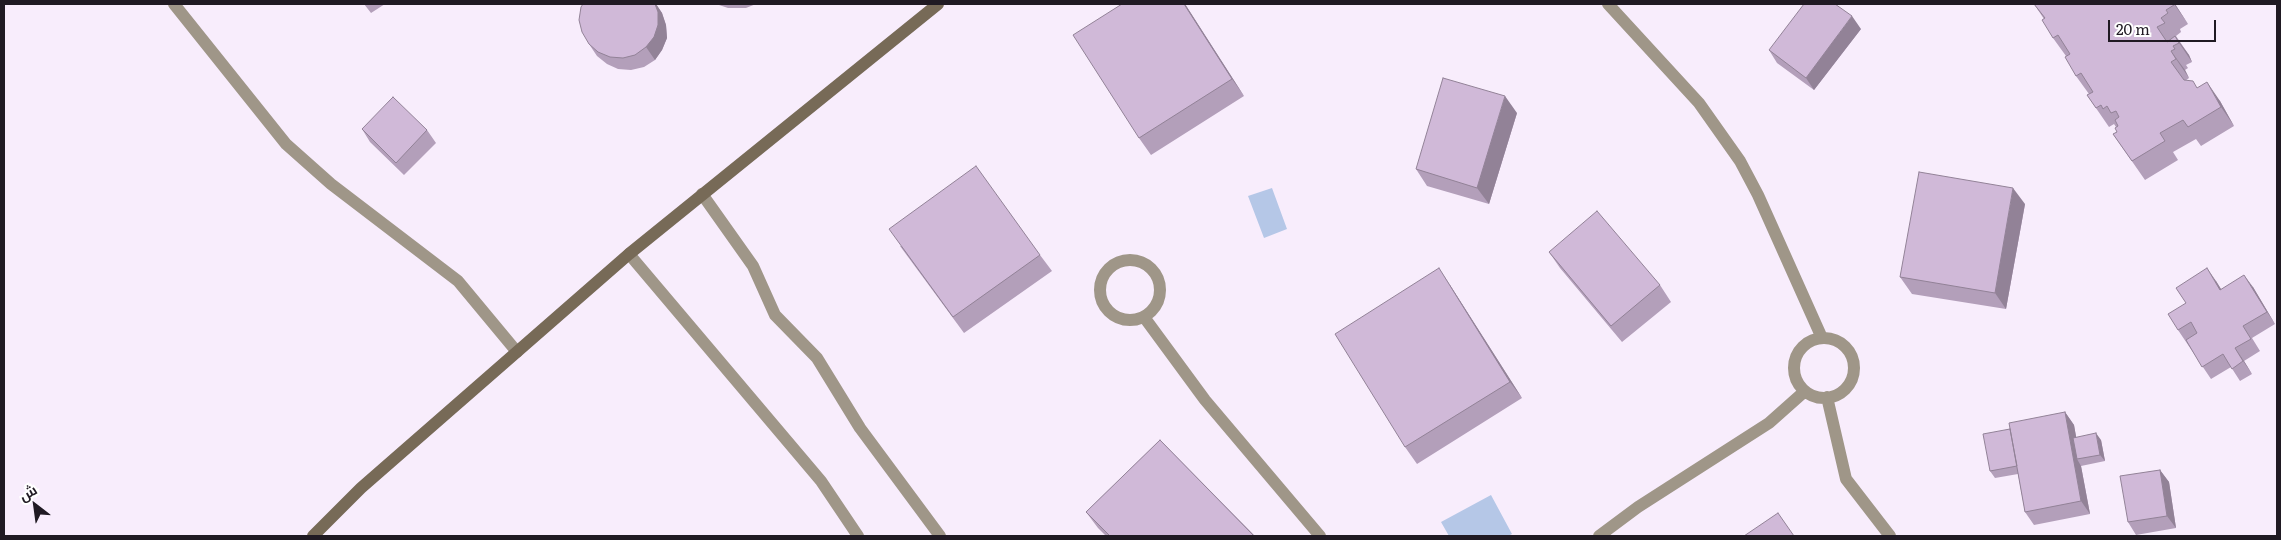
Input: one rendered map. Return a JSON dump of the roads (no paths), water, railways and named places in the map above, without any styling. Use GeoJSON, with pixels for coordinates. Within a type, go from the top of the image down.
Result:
{"type":"FeatureCollection","features":[{"type":"Feature","properties":{"kind":"street"},"geometry":{"type":"LineString","coordinates":[[174,4],[286,144],[331,184],[458,282],[517,352]]}},
{"type":"Feature","properties":{"kind":"street"},"geometry":{"type":"LineString","coordinates":[[312,536],[362,488],[629,254],[938,4]]}},
{"type":"Feature","properties":{"kind":"street"},"geometry":{"type":"LineString","coordinates":[[1608,4],[1699,103],[1740,161],[1758,195],[1822,338]]}},
{"type":"Feature","properties":{"kind":"street"},"geometry":{"type":"LineString","coordinates":[[702,194],[753,266],[775,315],[817,358],[860,428],[940,536]]}},
{"type":"Feature","properties":{"kind":"street"},"geometry":{"type":"LineString","coordinates":[[629,254],[821,482],[858,536]]}},
{"type":"Feature","properties":{"kind":"street"},"geometry":{"type":"LineString","coordinates":[[1130,259],[1141,262],[1151,268],[1158,276],[1161,287],[1160,298],[1154,308],[1144,317],[1136,320],[1114,316],[1106,309],[1101,299],[1102,276],[1119,261],[1130,259]]}},
{"type":"Feature","properties":{"kind":"street"},"geometry":{"type":"LineString","coordinates":[[1144,317],[1205,400],[1320,536]]}},
{"type":"Feature","properties":{"kind":"street"},"geometry":{"type":"LineString","coordinates":[[1822,338],[1833,339],[1843,344],[1851,354],[1854,365],[1853,377],[1847,387],[1838,394],[1827,397],[1815,396],[1805,391],[1798,382],[1794,370],[1795,358],[1806,344],[1822,338]]}},
{"type":"Feature","properties":{"kind":"street"},"geometry":{"type":"LineString","coordinates":[[1599,536],[1638,507],[1769,423],[1805,391]]}},
{"type":"Feature","properties":{"kind":"street"},"geometry":{"type":"LineString","coordinates":[[1827,397],[1846,479],[1890,536]]}},
{"type":"Feature","properties":{"kind":"water"},"geometry":{"type":"Polygon","coordinates":[[[1272,188],[1287,229],[1264,238],[1248,196],[1272,188]]]}},
{"type":"Feature","properties":{"kind":"water"},"geometry":{"type":"Polygon","coordinates":[[[1491,495],[1512,534],[1508,536],[1449,536],[1441,522],[1491,495]]]}}]}
